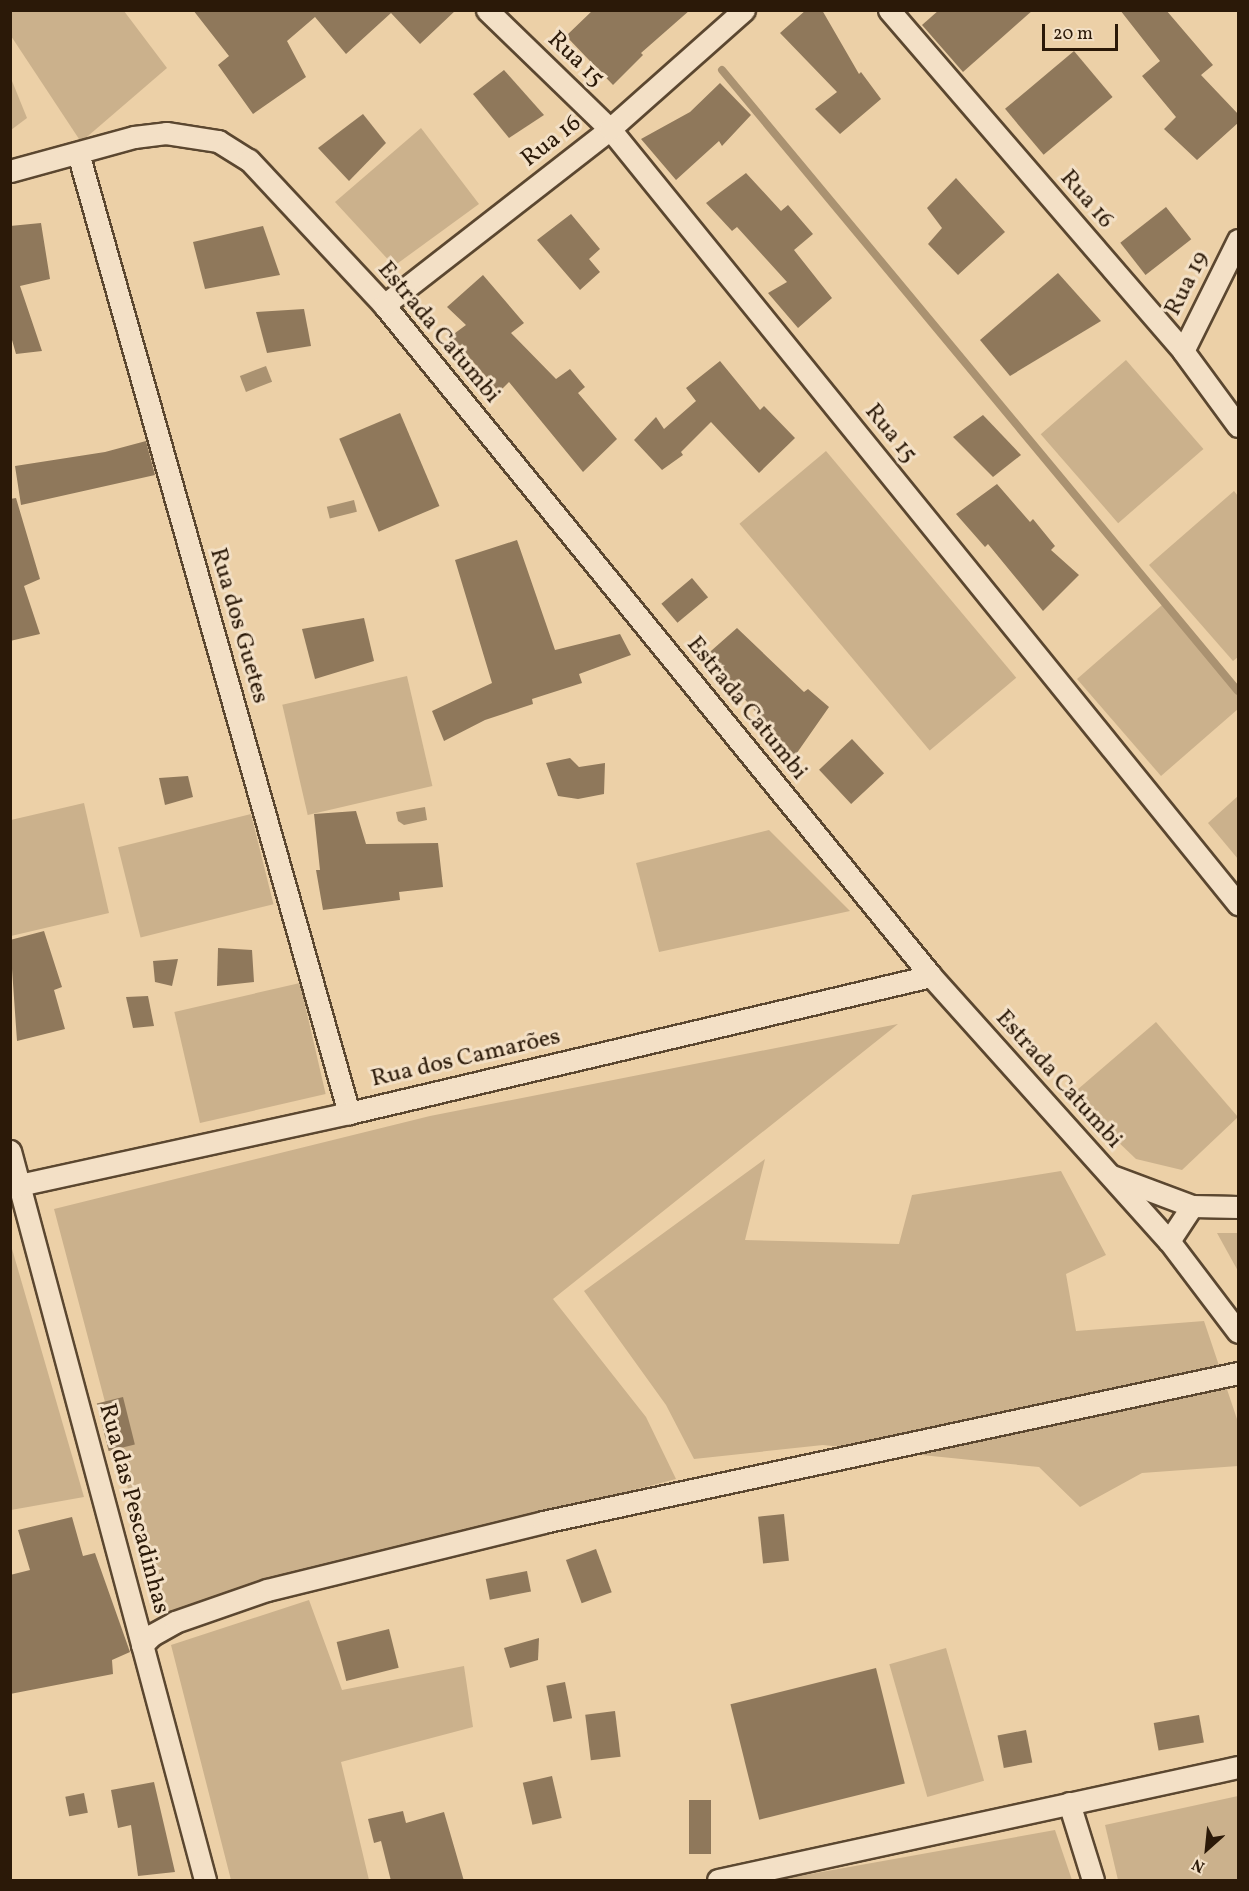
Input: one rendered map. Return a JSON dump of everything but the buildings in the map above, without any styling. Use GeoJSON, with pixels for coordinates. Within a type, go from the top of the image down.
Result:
{"type":"FeatureCollection","features":[{"type":"Feature","properties":{"kind":"street","name":"Rua 15"},"geometry":{"type":"LineString","coordinates":[[487,10],[610,129],[1239,904]]}},
{"type":"Feature","properties":{"kind":"street","name":"Rua 16"},"geometry":{"type":"LineString","coordinates":[[384,305],[610,129],[744,10]]}},
{"type":"Feature","properties":{"kind":"street","name":"Rua 16"},"geometry":{"type":"LineString","coordinates":[[889,10],[1183,351],[1239,426]]}},
{"type":"Feature","properties":{"kind":"street","name":"Estrada Catumbi"},"geometry":{"type":"LineString","coordinates":[[78,153],[145,136],[201,136],[218,141],[249,160],[384,305],[931,976],[1169,1241],[1239,1332]]}},
{"type":"Feature","properties":{"kind":"street"},"geometry":{"type":"LineString","coordinates":[[10,171],[78,153]]}},
{"type":"Feature","properties":{"kind":"street","name":"Rua dos Guetes"},"geometry":{"type":"LineString","coordinates":[[78,153],[349,1113]]}},
{"type":"Feature","properties":{"kind":"street","name":"Rua 19"},"geometry":{"type":"LineString","coordinates":[[1183,351],[1239,240]]}},
{"type":"Feature","properties":{"kind":"street","name":"Rua dos Camarões"},"geometry":{"type":"LineString","coordinates":[[15,1186],[349,1113],[931,976]]}},
{"type":"Feature","properties":{"kind":"street","name":"Rua das Pescadinhas"},"geometry":{"type":"LineString","coordinates":[[10,1151],[15,1186],[205,1881]]}},
{"type":"Feature","properties":{"kind":"street"},"geometry":{"type":"LineString","coordinates":[[1108,1174],[1192,1206],[1239,1207]]}},
{"type":"Feature","properties":{"kind":"street"},"geometry":{"type":"LineString","coordinates":[[1169,1241],[1192,1206]]}},
{"type":"Feature","properties":{"kind":"street"},"geometry":{"type":"LineString","coordinates":[[142,1645],[152,1635],[175,1622],[267,1590],[543,1522],[1239,1373]]}},
{"type":"Feature","properties":{"kind":"street"},"geometry":{"type":"LineString","coordinates":[[718,1881],[1239,1767]]}},
{"type":"Feature","properties":{"kind":"street"},"geometry":{"type":"LineString","coordinates":[[1069,1803],[1093,1881]]}},
{"type":"Feature","properties":{"kind":"shaded area"},"geometry":{"type":"Polygon","coordinates":[[[10,11],[124,11],[167,68],[81,142],[11,36],[10,11]]]}},
{"type":"Feature","properties":{"kind":"shaded area"},"geometry":{"type":"Polygon","coordinates":[[[10,76],[27,118],[11,130],[10,130],[10,76]]]}},
{"type":"Feature","properties":{"kind":"shaded area"},"geometry":{"type":"Polygon","coordinates":[[[421,128],[479,204],[394,266],[335,202],[421,128]]]}},
{"type":"Feature","properties":{"kind":"shaded area"},"geometry":{"type":"Polygon","coordinates":[[[1126,360],[1203,449],[1118,523],[1041,434],[1126,360]]]}},
{"type":"Feature","properties":{"kind":"shaded area"},"geometry":{"type":"Polygon","coordinates":[[[266,366],[272,382],[246,392],[240,376],[266,366]]]}},
{"type":"Feature","properties":{"kind":"shaded area"},"geometry":{"type":"Polygon","coordinates":[[[826,451],[1016,678],[930,750],[739,524],[826,451]]]}},
{"type":"Feature","properties":{"kind":"shaded area"},"geometry":{"type":"Polygon","coordinates":[[[1234,491],[1238,496],[1238,657],[1233,661],[1149,565],[1234,491]]]}},
{"type":"Feature","properties":{"kind":"shaded area"},"geometry":{"type":"Polygon","coordinates":[[[354,500],[357,512],[330,518],[327,507],[354,500]]]}},
{"type":"Feature","properties":{"kind":"shaded area"},"geometry":{"type":"Polygon","coordinates":[[[1162,605],[1238,693],[1238,709],[1161,776],[1077,679],[1162,605]]]}},
{"type":"Feature","properties":{"kind":"shaded area"},"geometry":{"type":"Polygon","coordinates":[[[407,676],[432,786],[308,815],[282,705],[407,676]]]}},
{"type":"Feature","properties":{"kind":"shaded area"},"geometry":{"type":"Polygon","coordinates":[[[1238,796],[1238,859],[1208,823],[1238,796]]]}},
{"type":"Feature","properties":{"kind":"shaded area"},"geometry":{"type":"Polygon","coordinates":[[[84,803],[109,913],[11,936],[11,820],[84,803]]]}},
{"type":"Feature","properties":{"kind":"shaded area"},"geometry":{"type":"Polygon","coordinates":[[[425,807],[427,820],[404,825],[398,821],[396,812],[425,807]]]}},
{"type":"Feature","properties":{"kind":"shaded area"},"geometry":{"type":"Polygon","coordinates":[[[251,814],[273,904],[141,937],[118,847],[251,814]]]}},
{"type":"Feature","properties":{"kind":"shaded area"},"geometry":{"type":"Polygon","coordinates":[[[769,830],[850,911],[659,952],[636,863],[769,830]]]}},
{"type":"Feature","properties":{"kind":"shaded area"},"geometry":{"type":"Polygon","coordinates":[[[300,983],[326,1094],[200,1123],[174,1012],[300,983]]]}},
{"type":"Feature","properties":{"kind":"shaded area"},"geometry":{"type":"Polygon","coordinates":[[[1156,1022],[1238,1117],[1182,1170],[1136,1159],[1070,1096],[1156,1022]]]}},
{"type":"Feature","properties":{"kind":"shaded area"},"geometry":{"type":"Polygon","coordinates":[[[898,1024],[553,1299],[646,1417],[676,1479],[161,1614],[54,1209],[430,1116],[898,1024]]]}},
{"type":"Feature","properties":{"kind":"shaded area"},"geometry":{"type":"Polygon","coordinates":[[[765,1159],[745,1240],[899,1244],[912,1195],[1061,1171],[1106,1255],[1066,1274],[1076,1331],[1204,1321],[1238,1422],[1238,1466],[1142,1473],[1080,1507],[1039,1467],[823,1445],[694,1459],[666,1405],[584,1291],[765,1159]]]}},
{"type":"Feature","properties":{"kind":"shaded area"},"geometry":{"type":"Polygon","coordinates":[[[1217,1233],[1238,1233],[1238,1271],[1217,1233]]]}},
{"type":"Feature","properties":{"kind":"shaded area"},"geometry":{"type":"Polygon","coordinates":[[[10,1242],[84,1497],[11,1510],[10,1510],[10,1242]]]}},
{"type":"Feature","properties":{"kind":"shaded area"},"geometry":{"type":"Polygon","coordinates":[[[309,1600],[342,1690],[464,1666],[473,1727],[341,1762],[369,1880],[231,1880],[171,1645],[309,1600]]]}},
{"type":"Feature","properties":{"kind":"shaded area"},"geometry":{"type":"Polygon","coordinates":[[[946,1648],[984,1781],[927,1797],[889,1664],[946,1648]]]}},
{"type":"Feature","properties":{"kind":"shaded area"},"geometry":{"type":"Polygon","coordinates":[[[1238,1796],[1238,1880],[1118,1880],[1105,1825],[1238,1796]]]}},
{"type":"Feature","properties":{"kind":"shaded area"},"geometry":{"type":"Polygon","coordinates":[[[1055,1830],[1072,1880],[777,1880],[1055,1830]]]}},
{"type":"Feature","properties":{"kind":"waterway"},"geometry":{"type":"LineString","coordinates":[[722,70],[1238,691]]}}]}
